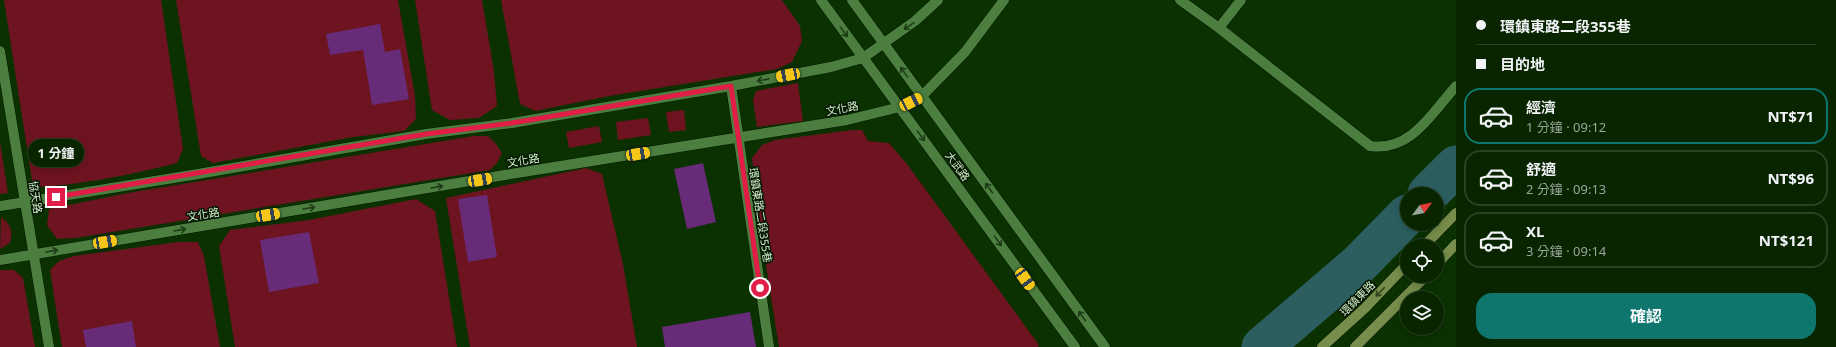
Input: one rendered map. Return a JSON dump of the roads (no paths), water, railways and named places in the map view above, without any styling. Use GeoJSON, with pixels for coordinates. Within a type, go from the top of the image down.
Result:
{"type":"FeatureCollection","features":[{"type":"Feature","properties":{"kind":"street","name":"大武路"},"geometry":{"type":"LineString","coordinates":[[821,0],[1075,347]]}},
{"type":"Feature","properties":{"kind":"street","name":"大武路"},"geometry":{"type":"LineString","coordinates":[[852,0],[1105,347]]}},
{"type":"Feature","properties":{"kind":"street"},"geometry":{"type":"LineString","coordinates":[[0,206],[426,134],[512,123],[731,86],[831,67],[863,58],[915,22],[938,0]]}},
{"type":"Feature","properties":{"kind":"street","name":"文化路"},"geometry":{"type":"LineString","coordinates":[[0,260],[523,172],[737,139],[847,120],[900,107],[922,96],[965,52],[1004,0]]}},
{"type":"Feature","properties":{"kind":"street"},"geometry":{"type":"LineString","coordinates":[[1180,0],[1219,28],[1370,146],[1383,148],[1398,145],[1413,136],[1456,86]]}},
{"type":"Feature","properties":{"kind":"street"},"geometry":{"type":"LineString","coordinates":[[1219,28],[1241,0]]}},
{"type":"Feature","properties":{"kind":"street","name":"協天路"},"geometry":{"type":"LineString","coordinates":[[0,51],[49,347]]}},
{"type":"Feature","properties":{"kind":"street","name":"環鎮東路二段355巷"},"geometry":{"type":"LineString","coordinates":[[731,86],[737,139],[769,347]]}},
{"type":"Feature","properties":{"kind":"street"},"geometry":{"type":"LineString","coordinates":[[1431,239],[1456,213]]}},
{"type":"Feature","properties":{"kind":"street"},"geometry":{"type":"LineString","coordinates":[[1444,257],[1456,244]]}},
{"type":"Feature","properties":{"kind":"street","name":"環鎮東路"},"geometry":{"type":"LineString","coordinates":[[1322,347],[1365,308],[1400,271]]}},
{"type":"Feature","properties":{"kind":"street"},"geometry":{"type":"LineString","coordinates":[[1355,347],[1419,283]]}},
{"type":"Feature","properties":{"kind":"waterway"},"geometry":{"type":"LineString","coordinates":[[1435,187],[1456,166]]}},
{"type":"Feature","properties":{"kind":"waterway"},"geometry":{"type":"LineString","coordinates":[[1262,347],[1359,264],[1400,222]]}}]}
